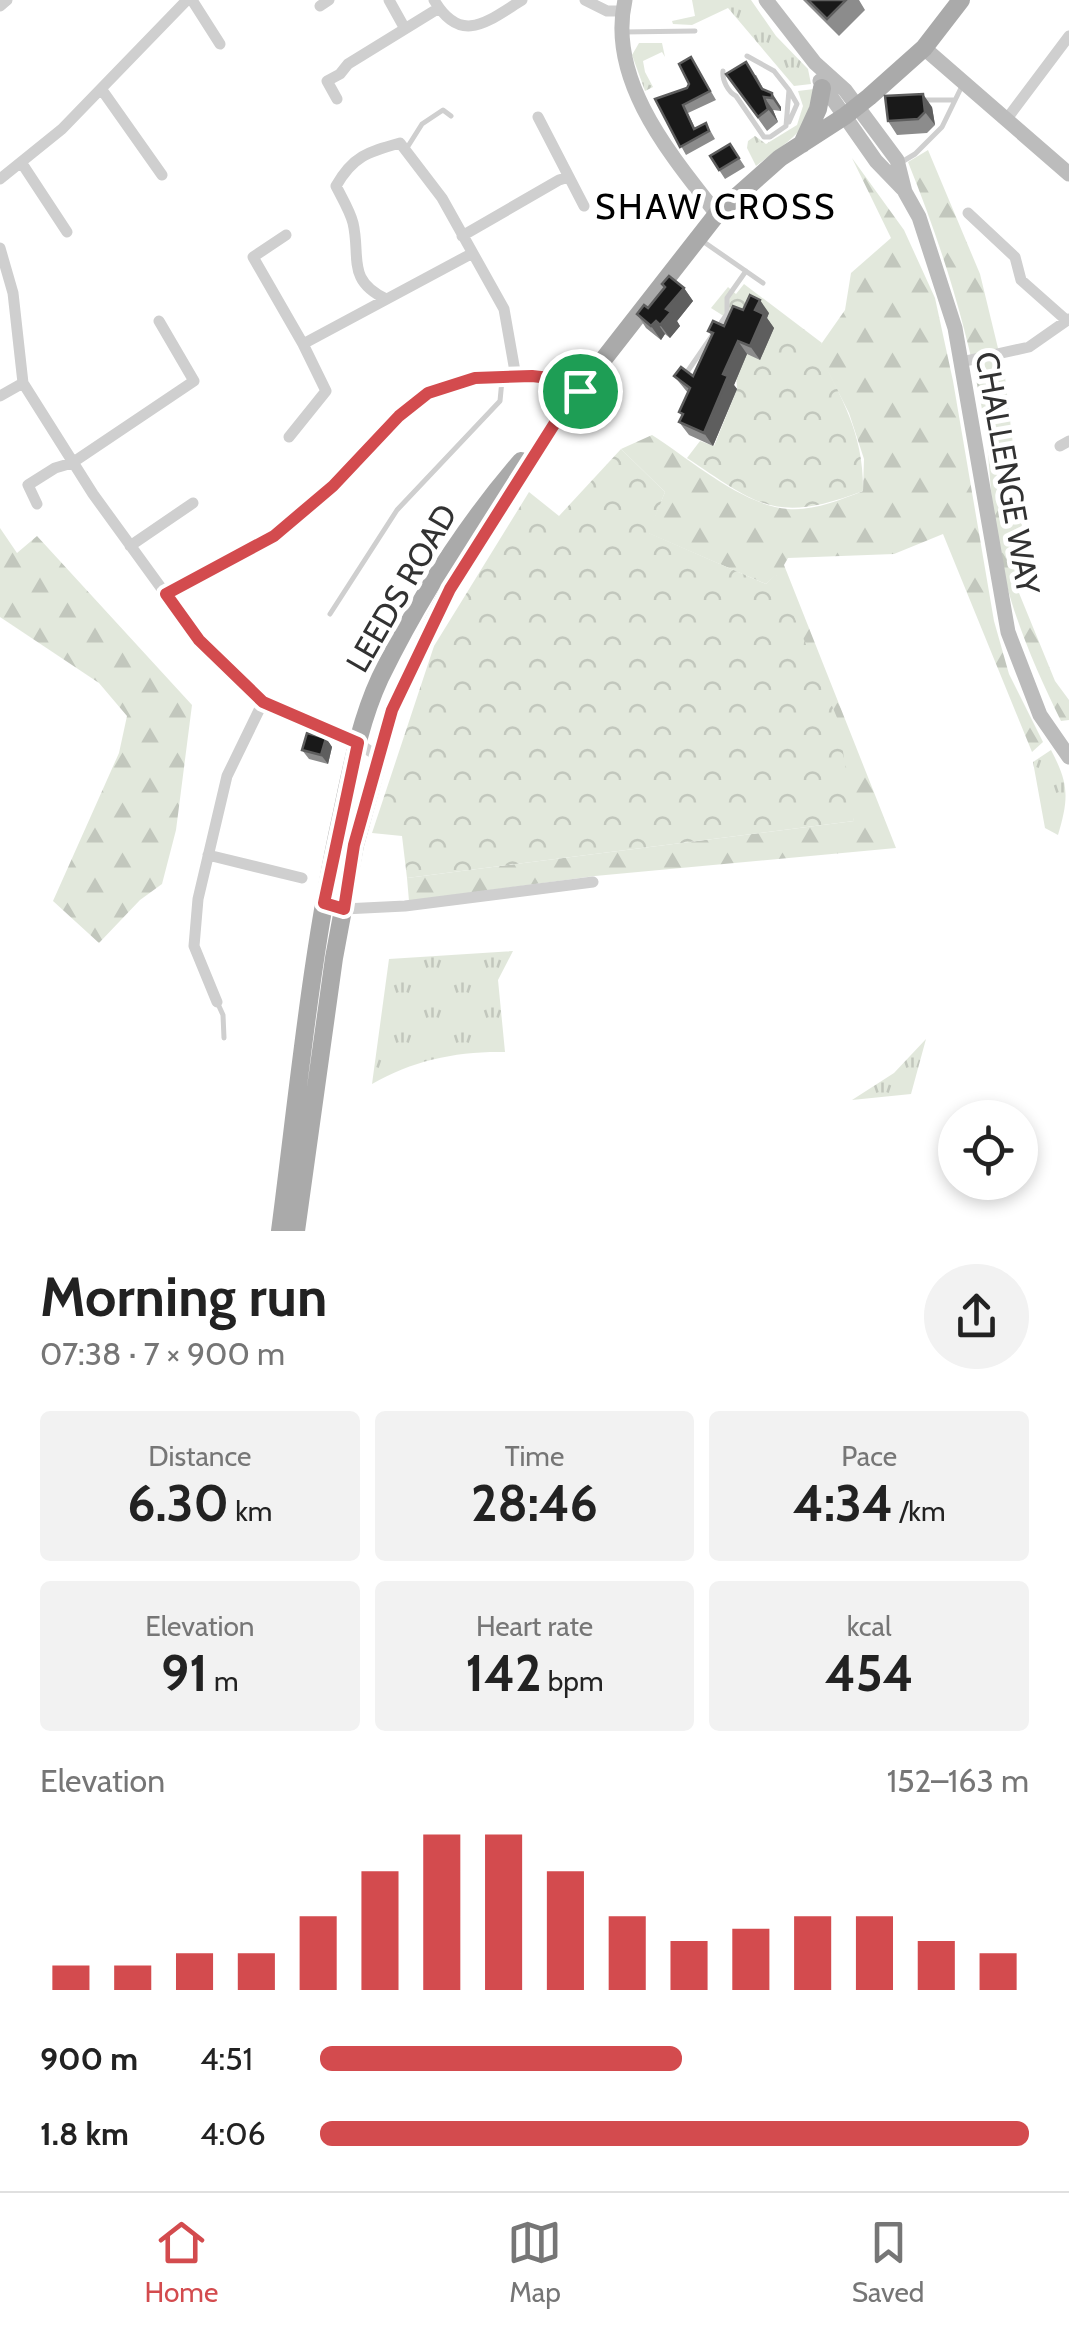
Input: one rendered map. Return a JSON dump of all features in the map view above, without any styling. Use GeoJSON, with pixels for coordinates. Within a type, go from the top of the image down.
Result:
{"type":"FeatureCollection","features":[{"type":"Feature","properties":{"kind":"main road"},"geometry":{"type":"LineString","coordinates":[[766,0],[816,63],[845,90],[851,111]]}},
{"type":"Feature","properties":{"kind":"main road","name":"LEEDS ROAD"},"geometry":{"type":"LineString","coordinates":[[280,1231],[324,903],[358,743],[380,679],[443,564],[482,507],[580,391],[717,214],[751,181],[886,90],[961,0]]}},
{"type":"Feature","properties":{"kind":"main road"},"geometry":{"type":"LineString","coordinates":[[624,6],[620,41],[631,80],[667,148],[717,214]]}},
{"type":"Feature","properties":{"kind":"main road"},"geometry":{"type":"LineString","coordinates":[[924,48],[1069,174]]}},
{"type":"Feature","properties":{"kind":"main road"},"geometry":{"type":"LineString","coordinates":[[802,144],[818,109],[822,88],[816,63]]}},
{"type":"Feature","properties":{"kind":"main road"},"geometry":{"type":"LineString","coordinates":[[822,88],[851,111]]}},
{"type":"Feature","properties":{"kind":"main road","name":"CHALLENGE WAY"},"geometry":{"type":"LineString","coordinates":[[851,111],[898,164],[905,192]]}},
{"type":"Feature","properties":{"kind":"main road","name":"CHALLENGE WAY"},"geometry":{"type":"LineString","coordinates":[[851,111],[876,161],[905,192],[920,217],[955,328],[1008,632],[1040,716],[1069,757]]}},
{"type":"Feature","properties":{"kind":"main road"},"geometry":{"type":"LineString","coordinates":[[698,190],[702,217],[698,238]]}},
{"type":"Feature","properties":{"kind":"main road","name":"LEEDS ROAD"},"geometry":{"type":"LineString","coordinates":[[296,1231],[334,958],[354,845],[376,756],[392,710],[450,589],[560,415]]}},
{"type":"Feature","properties":{"kind":"street"},"geometry":{"type":"LineString","coordinates":[[0,6],[6,0]]}},
{"type":"Feature","properties":{"kind":"street"},"geometry":{"type":"LineString","coordinates":[[0,179],[62,129],[189,0],[220,44]]}},
{"type":"Feature","properties":{"kind":"street"},"geometry":{"type":"LineString","coordinates":[[389,0],[404,27]]}},
{"type":"Feature","properties":{"kind":"street"},"geometry":{"type":"LineString","coordinates":[[337,99],[327,81],[437,4],[457,26],[470,27],[522,0]]}},
{"type":"Feature","properties":{"kind":"street"},"geometry":{"type":"LineString","coordinates":[[585,0],[607,11],[624,6]]}},
{"type":"Feature","properties":{"kind":"street"},"geometry":{"type":"LineString","coordinates":[[1006,120],[1069,36]]}},
{"type":"Feature","properties":{"kind":"street"},"geometry":{"type":"LineString","coordinates":[[102,90],[162,175]]}},
{"type":"Feature","properties":{"kind":"street"},"geometry":{"type":"LineString","coordinates":[[538,117],[584,206]]}},
{"type":"Feature","properties":{"kind":"street"},"geometry":{"type":"LineString","coordinates":[[386,299],[371,292],[355,266],[352,219],[336,186],[345,170],[366,152],[400,143],[442,198],[504,309],[509,377]]}},
{"type":"Feature","properties":{"kind":"street"},"geometry":{"type":"LineString","coordinates":[[21,162],[67,232]]}},
{"type":"Feature","properties":{"kind":"street"},"geometry":{"type":"LineString","coordinates":[[462,236],[570,177]]}},
{"type":"Feature","properties":{"kind":"street"},"geometry":{"type":"LineString","coordinates":[[961,362],[1029,346],[1067,320],[1021,280],[1015,257],[968,213]]}},
{"type":"Feature","properties":{"kind":"street"},"geometry":{"type":"LineString","coordinates":[[286,234],[252,257],[326,391],[289,437]]}},
{"type":"Feature","properties":{"kind":"street"},"geometry":{"type":"LineString","coordinates":[[0,248],[14,293],[23,383],[72,463],[199,640],[263,702],[358,743],[376,756]]}},
{"type":"Feature","properties":{"kind":"street"},"geometry":{"type":"LineString","coordinates":[[303,344],[471,254]]}},
{"type":"Feature","properties":{"kind":"street"},"geometry":{"type":"LineString","coordinates":[[37,504],[22,485],[72,463],[194,381],[159,321]]}},
{"type":"Feature","properties":{"kind":"street"},"geometry":{"type":"LineString","coordinates":[[166,594],[274,536],[333,486],[399,416],[428,393],[475,378],[509,377],[558,379],[580,391]]}},
{"type":"Feature","properties":{"kind":"street"},"geometry":{"type":"LineString","coordinates":[[0,396],[23,383]]}},
{"type":"Feature","properties":{"kind":"street"},"geometry":{"type":"LineString","coordinates":[[130,546],[193,503]]}},
{"type":"Feature","properties":{"kind":"street"},"geometry":{"type":"LineString","coordinates":[[217,1002],[194,946],[198,899],[227,776],[263,702]]}},
{"type":"Feature","properties":{"kind":"street"},"geometry":{"type":"LineString","coordinates":[[208,855],[302,878]]}},
{"type":"Feature","properties":{"kind":"street"},"geometry":{"type":"LineString","coordinates":[[324,903],[344,909],[405,906],[594,882]]}},
{"type":"Feature","properties":{"kind":"lane"},"geometry":{"type":"LineString","coordinates":[[621,32],[695,31]]}},
{"type":"Feature","properties":{"kind":"lane"},"geometry":{"type":"LineString","coordinates":[[723,71],[731,93],[764,137],[770,137],[793,117],[797,104],[774,71],[747,56]]}},
{"type":"Feature","properties":{"kind":"lane"},"geometry":{"type":"LineString","coordinates":[[898,164],[915,154],[942,127],[964,83]]}},
{"type":"Feature","properties":{"kind":"lane"},"geometry":{"type":"LineString","coordinates":[[786,124],[789,90]]}},
{"type":"Feature","properties":{"kind":"lane"},"geometry":{"type":"LineString","coordinates":[[917,101],[954,100]]}},
{"type":"Feature","properties":{"kind":"lane"},"geometry":{"type":"LineString","coordinates":[[406,150],[422,124],[443,110],[451,116]]}},
{"type":"Feature","properties":{"kind":"lane"},"geometry":{"type":"LineString","coordinates":[[698,238],[763,283]]}},
{"type":"Feature","properties":{"kind":"lane"},"geometry":{"type":"LineString","coordinates":[[681,380],[727,314],[728,298],[746,272]]}},
{"type":"Feature","properties":{"kind":"lane"},"geometry":{"type":"LineString","coordinates":[[330,614],[397,510],[500,401],[509,377]]}},
{"type":"Feature","properties":{"kind":"lane"},"geometry":{"type":"LineString","coordinates":[[217,1002],[223,1015],[224,1038]]}},
{"type":"Feature","properties":{"kind":"green space"},"geometry":{"type":"Polygon","coordinates":[[[692,0],[751,0],[776,36],[808,69],[811,84],[794,86],[728,8],[692,25],[673,24],[672,21],[695,16],[692,0]]]}},
{"type":"Feature","properties":{"kind":"green space"},"geometry":{"type":"Polygon","coordinates":[[[639,43],[662,43],[665,57],[662,52],[643,61],[653,87],[645,91],[632,55],[639,43]]]}},
{"type":"Feature","properties":{"kind":"green space"},"geometry":{"type":"Polygon","coordinates":[[[814,89],[811,114],[805,124],[756,166],[747,148],[748,141],[755,136],[766,144],[797,125],[803,106],[798,91],[814,89]]]}},
{"type":"Feature","properties":{"kind":"green space"},"geometry":{"type":"Polygon","coordinates":[[[928,150],[980,274],[1005,377],[1022,521],[1019,593],[1055,681],[1069,700],[1069,720],[1061,721],[1040,676],[1021,630],[1000,558],[975,373],[931,221],[908,162],[928,150]]]}},
{"type":"Feature","properties":{"kind":"green space"},"geometry":{"type":"Polygon","coordinates":[[[852,158],[904,230],[935,298],[994,621],[1009,674],[1043,742],[1032,752],[943,534],[894,554],[788,558],[784,565],[896,848],[595,876],[409,901],[407,878],[854,821],[776,575],[766,584],[648,533],[665,492],[621,449],[652,435],[735,490],[788,509],[817,507],[863,491],[864,459],[849,413],[817,350],[845,310],[851,273],[891,238],[852,158]]]}},
{"type":"Feature","properties":{"kind":"green space"},"geometry":{"type":"Polygon","coordinates":[[[744,284],[822,343],[818,350],[856,435],[863,491],[809,507],[769,505],[733,488],[687,458],[700,441],[714,446],[737,389],[733,322],[711,308],[728,287],[736,294],[744,284]]]}},
{"type":"Feature","properties":{"kind":"green space"},"geometry":{"type":"Polygon","coordinates":[[[621,449],[665,492],[649,533],[766,584],[776,574],[838,720],[854,821],[407,878],[402,836],[372,833],[434,646],[529,492],[559,516],[621,449]]]}},
{"type":"Feature","properties":{"kind":"green space"},"geometry":{"type":"Polygon","coordinates":[[[0,528],[17,553],[37,536],[192,705],[176,830],[162,884],[140,900],[99,943],[53,901],[119,753],[127,716],[99,683],[0,617],[0,528]]]}},
{"type":"Feature","properties":{"kind":"green space"},"geometry":{"type":"Polygon","coordinates":[[[1051,750],[1065,791],[1058,835],[1045,828],[1033,762],[1051,750]]]}},
{"type":"Feature","properties":{"kind":"green space"},"geometry":{"type":"Polygon","coordinates":[[[513,951],[498,980],[505,1052],[436,1059],[372,1084],[389,959],[513,951]]]}},
{"type":"Feature","properties":{"kind":"green space"},"geometry":{"type":"Polygon","coordinates":[[[926,1039],[911,1094],[852,1100],[894,1073],[926,1039]]]}},
{"type":"Feature","properties":{"kind":"building"},"geometry":{"type":"Polygon","coordinates":[[[808,0],[846,0],[827,19],[808,0]]]}},
{"type":"Feature","properties":{"kind":"building"},"geometry":{"type":"Polygon","coordinates":[[[691,57],[710,91],[683,105],[694,129],[706,123],[709,131],[680,147],[655,99],[687,88],[689,84],[679,64],[691,57]]]}},
{"type":"Feature","properties":{"kind":"building"},"geometry":{"type":"Polygon","coordinates":[[[746,62],[762,89],[772,93],[772,98],[764,97],[768,109],[758,117],[726,74],[746,62]]]}},
{"type":"Feature","properties":{"kind":"building"},"geometry":{"type":"Polygon","coordinates":[[[923,94],[925,112],[918,119],[888,121],[885,96],[923,94]]]}},
{"type":"Feature","properties":{"kind":"building"},"geometry":{"type":"Polygon","coordinates":[[[730,144],[739,158],[719,170],[710,156],[730,144]]]}},
{"type":"Feature","properties":{"kind":"building"},"geometry":{"type":"Polygon","coordinates":[[[669,276],[684,288],[666,309],[671,312],[660,325],[656,321],[651,326],[637,314],[644,305],[648,308],[669,276]]]}},
{"type":"Feature","properties":{"kind":"building"},"geometry":{"type":"Polygon","coordinates":[[[750,295],[760,300],[755,310],[764,314],[750,346],[738,341],[704,433],[679,422],[683,414],[679,412],[690,388],[674,376],[681,367],[693,376],[713,333],[708,331],[713,321],[724,326],[733,306],[743,310],[750,295]]]}},
{"type":"Feature","properties":{"kind":"building"},"geometry":{"type":"Polygon","coordinates":[[[307,733],[326,738],[321,755],[302,750],[307,733]]]}},
{"type":"Feature","properties":{"kind":"district","name":"SHAW CROSS"},"geometry":{"type":"Point","coordinates":[716,206]}},
{"type":"Feature","properties":{"kind":"route"},"geometry":{"type":"LineString","coordinates":[[532,376],[558,379],[580,391],[560,415],[450,589],[392,710],[376,756],[354,845],[344,909],[324,903],[358,743],[263,702],[199,640],[166,594],[274,536],[333,486],[399,416],[428,393],[475,378],[532,376]]}}]}
